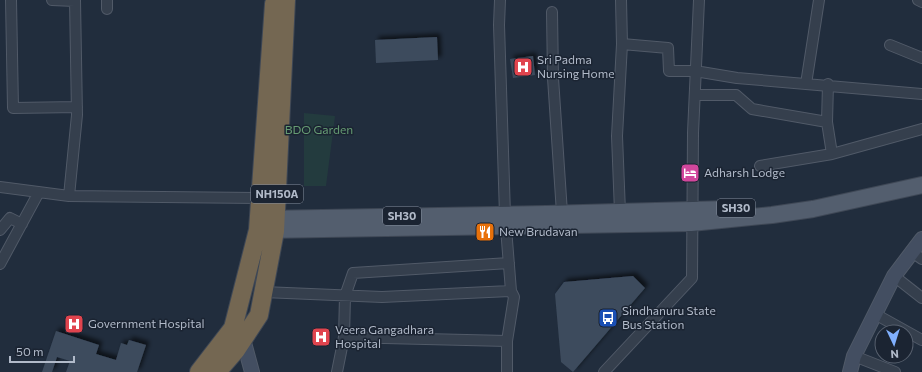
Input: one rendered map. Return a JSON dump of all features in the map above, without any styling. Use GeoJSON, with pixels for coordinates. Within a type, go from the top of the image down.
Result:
{"type":"FeatureCollection","features":[{"type":"Feature","properties":{"kind":"highway","name":"NH150A"},"geometry":{"type":"LineString","coordinates":[[269,198],[274,0]]}},
{"type":"Feature","properties":{"kind":"highway","name":"NH150A"},"geometry":{"type":"LineString","coordinates":[[199,372],[259,314],[263,292],[269,198],[286,0]]}},
{"type":"Feature","properties":{"kind":"highway","name":"NH150A"},"geometry":{"type":"LineString","coordinates":[[217,372],[236,350],[238,333],[267,225]]}},
{"type":"Feature","properties":{"kind":"main road","name":"SH30"},"geometry":{"type":"LineString","coordinates":[[267,225],[506,220],[562,213],[620,212],[691,217],[790,205],[922,174]]}},
{"type":"Feature","properties":{"kind":"main road"},"geometry":{"type":"LineString","coordinates":[[506,220],[772,215],[813,209],[922,185]]}},
{"type":"Feature","properties":{"kind":"street"},"geometry":{"type":"LineString","coordinates":[[11,0],[13,108],[77,107]]}},
{"type":"Feature","properties":{"kind":"street"},"geometry":{"type":"LineString","coordinates":[[52,0],[75,0],[77,107],[69,196]]}},
{"type":"Feature","properties":{"kind":"street"},"geometry":{"type":"LineString","coordinates":[[500,0],[499,25],[506,220],[511,291],[514,297],[508,341],[507,372]]}},
{"type":"Feature","properties":{"kind":"street"},"geometry":{"type":"LineString","coordinates":[[620,212],[617,136],[622,44],[621,0]]}},
{"type":"Feature","properties":{"kind":"street"},"geometry":{"type":"LineString","coordinates":[[604,372],[692,278],[691,217],[695,71],[699,0]]}},
{"type":"Feature","properties":{"kind":"street"},"geometry":{"type":"LineString","coordinates":[[806,84],[819,0]]}},
{"type":"Feature","properties":{"kind":"street"},"geometry":{"type":"LineString","coordinates":[[918,0],[922,2]]}},
{"type":"Feature","properties":{"kind":"street"},"geometry":{"type":"LineString","coordinates":[[552,12],[553,78],[562,213]]}},
{"type":"Feature","properties":{"kind":"street"},"geometry":{"type":"LineString","coordinates":[[622,44],[668,48],[669,70],[695,71],[737,78],[806,84],[828,84],[922,94]]}},
{"type":"Feature","properties":{"kind":"street"},"geometry":{"type":"LineString","coordinates":[[890,45],[922,58]]}},
{"type":"Feature","properties":{"kind":"street"},"geometry":{"type":"LineString","coordinates":[[828,84],[827,122],[832,154]]}},
{"type":"Feature","properties":{"kind":"street"},"geometry":{"type":"LineString","coordinates":[[695,95],[736,95],[752,109],[827,122]]}},
{"type":"Feature","properties":{"kind":"street"},"geometry":{"type":"LineString","coordinates":[[760,166],[832,154],[922,129]]}},
{"type":"Feature","properties":{"kind":"street"},"geometry":{"type":"LineString","coordinates":[[0,187],[69,196],[269,198]]}},
{"type":"Feature","properties":{"kind":"street"},"geometry":{"type":"LineString","coordinates":[[0,264],[39,192]]}},
{"type":"Feature","properties":{"kind":"street"},"geometry":{"type":"LineString","coordinates":[[0,230],[10,218],[22,224]]}},
{"type":"Feature","properties":{"kind":"street"},"geometry":{"type":"LineString","coordinates":[[850,372],[854,356],[894,276],[917,255],[922,239]]}},
{"type":"Feature","properties":{"kind":"street"},"geometry":{"type":"LineString","coordinates":[[337,372],[344,337],[345,296],[353,273],[509,263]]}},
{"type":"Feature","properties":{"kind":"street"},"geometry":{"type":"LineString","coordinates":[[894,276],[922,298]]}},
{"type":"Feature","properties":{"kind":"street"},"geometry":{"type":"LineString","coordinates":[[263,292],[382,297],[511,291]]}},
{"type":"Feature","properties":{"kind":"street"},"geometry":{"type":"LineString","coordinates":[[875,314],[922,340]]}},
{"type":"Feature","properties":{"kind":"street"},"geometry":{"type":"LineString","coordinates":[[238,333],[252,372]]}},
{"type":"Feature","properties":{"kind":"street"},"geometry":{"type":"LineString","coordinates":[[344,337],[508,341]]}},
{"type":"Feature","properties":{"kind":"street"},"geometry":{"type":"LineString","coordinates":[[854,356],[895,372]]}},
{"type":"Feature","properties":{"kind":"green space","name":"BDO Garden"},"geometry":{"type":"Polygon","coordinates":[[[304,113],[335,116],[326,186],[304,186],[304,113]]]}},
{"type":"Feature","properties":{"kind":"building"},"geometry":{"type":"Polygon","coordinates":[[[437,37],[438,60],[376,63],[375,40],[437,37]]]}},
{"type":"Feature","properties":{"kind":"building"},"geometry":{"type":"Polygon","coordinates":[[[533,56],[535,75],[513,78],[510,59],[533,56]]]}},
{"type":"Feature","properties":{"kind":"building"},"geometry":{"type":"Polygon","coordinates":[[[633,276],[645,288],[573,372],[561,362],[555,294],[564,282],[633,276]]]}},
{"type":"Feature","properties":{"kind":"building"},"geometry":{"type":"Polygon","coordinates":[[[56,331],[99,345],[96,354],[116,360],[121,343],[127,345],[129,340],[146,345],[137,372],[66,372],[70,361],[57,357],[52,372],[42,372],[56,331]]]}},
{"type":"Feature","properties":{"kind":"place","name":"Sri Padma Nursing Home"},"geometry":{"type":"Point","coordinates":[523,67]}},
{"type":"Feature","properties":{"kind":"place","name":"Adharsh Lodge"},"geometry":{"type":"Point","coordinates":[690,173]}},
{"type":"Feature","properties":{"kind":"place","name":"New Brudavan"},"geometry":{"type":"Point","coordinates":[485,232]}},
{"type":"Feature","properties":{"kind":"place","name":"Sindhanuru State Bus Station"},"geometry":{"type":"Point","coordinates":[608,318]}},
{"type":"Feature","properties":{"kind":"place","name":"Government Hospital"},"geometry":{"type":"Point","coordinates":[74,324]}},
{"type":"Feature","properties":{"kind":"place","name":"Veera Gangadhara Hospital"},"geometry":{"type":"Point","coordinates":[321,337]}}]}
